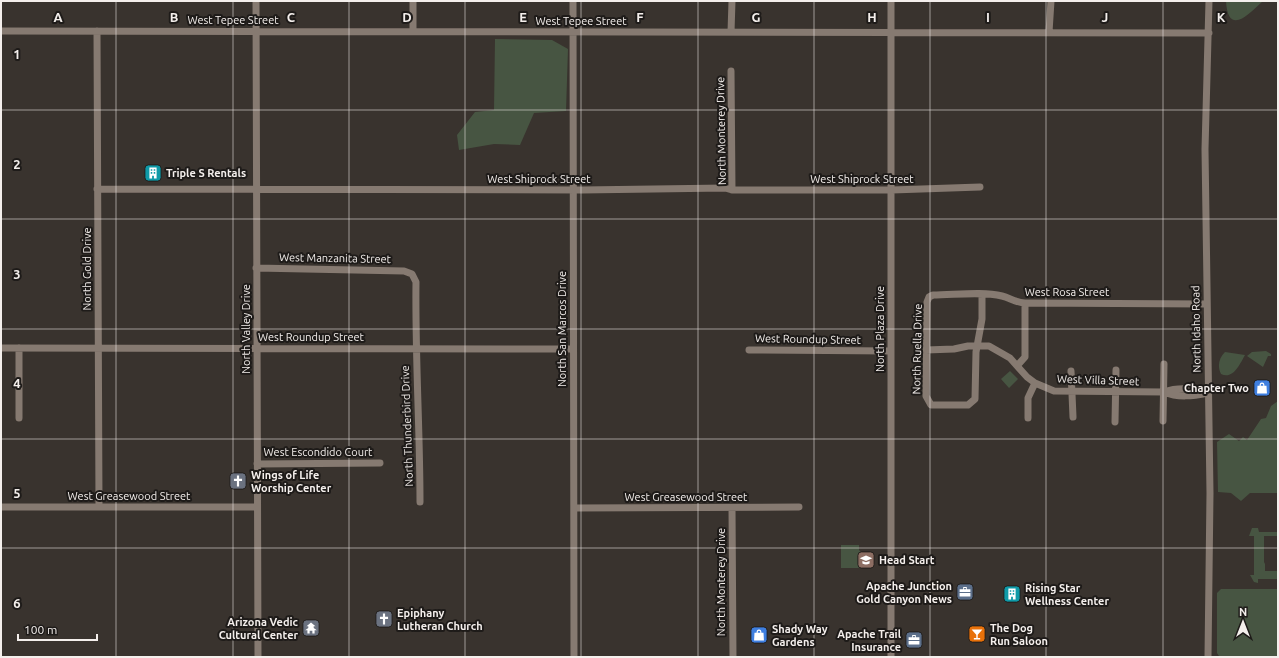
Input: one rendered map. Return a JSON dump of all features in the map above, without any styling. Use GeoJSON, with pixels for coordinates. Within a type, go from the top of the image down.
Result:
{"type":"FeatureCollection","features":[{"type":"Feature","properties":{"kind":"street","name":"North Valley Drive"},"geometry":{"type":"LineString","coordinates":[[256,1],[258,657]]}},
{"type":"Feature","properties":{"kind":"street"},"geometry":{"type":"LineString","coordinates":[[413,31],[414,1]]}},
{"type":"Feature","properties":{"kind":"street","name":"North San Marcos Drive"},"geometry":{"type":"LineString","coordinates":[[573,1],[574,657]]}},
{"type":"Feature","properties":{"kind":"street"},"geometry":{"type":"LineString","coordinates":[[731,32],[732,1]]}},
{"type":"Feature","properties":{"kind":"street","name":"North Plaza Drive"},"geometry":{"type":"LineString","coordinates":[[891,1],[891,657]]}},
{"type":"Feature","properties":{"kind":"street"},"geometry":{"type":"LineString","coordinates":[[1049,32],[1051,1]]}},
{"type":"Feature","properties":{"kind":"street","name":"North Idaho Road"},"geometry":{"type":"LineString","coordinates":[[1208,657],[1210,492],[1205,126],[1209,1]]}},
{"type":"Feature","properties":{"kind":"street","name":"West Tepee Street"},"geometry":{"type":"LineString","coordinates":[[1,31],[1209,33]]}},
{"type":"Feature","properties":{"kind":"street","name":"North Gold Drive"},"geometry":{"type":"LineString","coordinates":[[97,31],[99,507]]}},
{"type":"Feature","properties":{"kind":"street","name":"North Monterey Drive"},"geometry":{"type":"LineString","coordinates":[[731,71],[732,190]]}},
{"type":"Feature","properties":{"kind":"street","name":"West Shiprock Street"},"geometry":{"type":"LineString","coordinates":[[97,190],[573,190],[725,188],[732,190],[892,190],[980,188]]}},
{"type":"Feature","properties":{"kind":"street","name":"West Manzanita Street"},"geometry":{"type":"LineString","coordinates":[[256,268],[404,270],[412,274]]}},
{"type":"Feature","properties":{"kind":"street","name":"North Thunderbird Drive"},"geometry":{"type":"LineString","coordinates":[[412,274],[416,282],[415,349],[419,429],[420,502]]}},
{"type":"Feature","properties":{"kind":"street","name":"West Rosa Street"},"geometry":{"type":"LineString","coordinates":[[929,297],[933,295],[1001,296],[1026,303],[1207,304]]}},
{"type":"Feature","properties":{"kind":"street"},"geometry":{"type":"LineString","coordinates":[[977,346],[982,319],[982,295]]}},
{"type":"Feature","properties":{"kind":"street","name":"North Ruella Drive"},"geometry":{"type":"LineString","coordinates":[[929,297],[927,302],[926,396],[931,405],[968,405],[974,402],[977,346]]}},
{"type":"Feature","properties":{"kind":"street"},"geometry":{"type":"LineString","coordinates":[[1018,366],[1025,357],[1026,303]]}},
{"type":"Feature","properties":{"kind":"street","name":"West Villa Street"},"geometry":{"type":"LineString","coordinates":[[926,350],[989,346],[999,351],[1018,366],[1027,377],[1035,383],[1054,391],[1164,392],[1175,388],[1193,389],[1208,393]]}},
{"type":"Feature","properties":{"kind":"street","name":"West Roundup Street"},"geometry":{"type":"LineString","coordinates":[[1,348],[573,349]]}},
{"type":"Feature","properties":{"kind":"street"},"geometry":{"type":"LineString","coordinates":[[19,348],[19,418]]}},
{"type":"Feature","properties":{"kind":"street","name":"West Roundup Street"},"geometry":{"type":"LineString","coordinates":[[749,350],[891,351]]}},
{"type":"Feature","properties":{"kind":"street"},"geometry":{"type":"LineString","coordinates":[[1163,421],[1164,364]]}},
{"type":"Feature","properties":{"kind":"street"},"geometry":{"type":"LineString","coordinates":[[1115,422],[1116,370]]}},
{"type":"Feature","properties":{"kind":"street"},"geometry":{"type":"LineString","coordinates":[[1071,371],[1073,417]]}},
{"type":"Feature","properties":{"kind":"street"},"geometry":{"type":"LineString","coordinates":[[1028,418],[1028,398],[1035,383]]}},
{"type":"Feature","properties":{"kind":"street","name":"West Escondido Court"},"geometry":{"type":"LineString","coordinates":[[257,464],[380,463]]}},
{"type":"Feature","properties":{"kind":"street","name":"West Greasewood Street"},"geometry":{"type":"LineString","coordinates":[[1,507],[257,507]]}},
{"type":"Feature","properties":{"kind":"street","name":"West Greasewood Street"},"geometry":{"type":"LineString","coordinates":[[574,508],[799,507]]}},
{"type":"Feature","properties":{"kind":"street","name":"North Monterey Drive"},"geometry":{"type":"LineString","coordinates":[[732,508],[733,657]]}},
{"type":"Feature","properties":{"kind":"green space"},"geometry":{"type":"Polygon","coordinates":[[[1226,1],[1263,1],[1252,12],[1240,19],[1235,20],[1231,18],[1228,12],[1226,1]]]}},
{"type":"Feature","properties":{"kind":"green space"},"geometry":{"type":"Polygon","coordinates":[[[495,39],[552,40],[568,49],[566,111],[534,113],[520,145],[494,144],[459,150],[457,135],[475,112],[494,110],[495,39]]]}},
{"type":"Feature","properties":{"kind":"green space"},"geometry":{"type":"Polygon","coordinates":[[[1266,351],[1271,354],[1271,356],[1268,356],[1263,367],[1247,356],[1252,352],[1266,351]]]}},
{"type":"Feature","properties":{"kind":"green space"},"geometry":{"type":"Polygon","coordinates":[[[1225,352],[1245,355],[1236,370],[1229,375],[1221,374],[1220,371],[1220,359],[1225,352]]]}},
{"type":"Feature","properties":{"kind":"green space"},"geometry":{"type":"Polygon","coordinates":[[[1010,371],[1018,379],[1009,388],[1001,379],[1010,371]]]}},
{"type":"Feature","properties":{"kind":"green space"},"geometry":{"type":"Polygon","coordinates":[[[1278,401],[1278,493],[1250,493],[1241,501],[1231,493],[1218,492],[1217,442],[1229,434],[1239,441],[1243,437],[1247,440],[1261,419],[1266,418],[1271,406],[1278,401]]]}},
{"type":"Feature","properties":{"kind":"green space"},"geometry":{"type":"Polygon","coordinates":[[[1252,528],[1258,528],[1259,532],[1278,532],[1278,536],[1264,536],[1264,562],[1265,571],[1278,571],[1278,579],[1258,579],[1258,583],[1254,582],[1250,575],[1254,575],[1254,536],[1249,536],[1252,528]]]}},
{"type":"Feature","properties":{"kind":"green space"},"geometry":{"type":"Polygon","coordinates":[[[841,545],[859,545],[859,550],[862,553],[862,568],[841,568],[841,545]]]}},
{"type":"Feature","properties":{"kind":"green space"},"geometry":{"type":"Polygon","coordinates":[[[1221,589],[1278,589],[1278,657],[1219,656],[1217,653],[1217,593],[1221,589]]]}},
{"type":"Feature","properties":{"kind":"place","name":"Triple S Rentals"},"geometry":{"type":"Point","coordinates":[153,173]}},
{"type":"Feature","properties":{"kind":"place","name":"Chapter Two"},"geometry":{"type":"Point","coordinates":[1262,388]}},
{"type":"Feature","properties":{"kind":"place","name":"Wings of Life Worship Center"},"geometry":{"type":"Point","coordinates":[238,481]}},
{"type":"Feature","properties":{"kind":"place","name":"Head Start"},"geometry":{"type":"Point","coordinates":[866,560]}},
{"type":"Feature","properties":{"kind":"place","name":"Apache Junction Gold Canyon News"},"geometry":{"type":"Point","coordinates":[965,592]}},
{"type":"Feature","properties":{"kind":"place","name":"Rising Star Wellness Center"},"geometry":{"type":"Point","coordinates":[1012,594]}},
{"type":"Feature","properties":{"kind":"place","name":"Epiphany Lutheran Church"},"geometry":{"type":"Point","coordinates":[384,619]}},
{"type":"Feature","properties":{"kind":"place","name":"Arizona Vedic Cultural Center"},"geometry":{"type":"Point","coordinates":[311,628]}},
{"type":"Feature","properties":{"kind":"place","name":"The Dog Run Saloon"},"geometry":{"type":"Point","coordinates":[977,634]}},
{"type":"Feature","properties":{"kind":"place","name":"Shady Way Gardens"},"geometry":{"type":"Point","coordinates":[759,635]}},
{"type":"Feature","properties":{"kind":"place","name":"Apache Trail Insurance"},"geometry":{"type":"Point","coordinates":[914,640]}}]}
